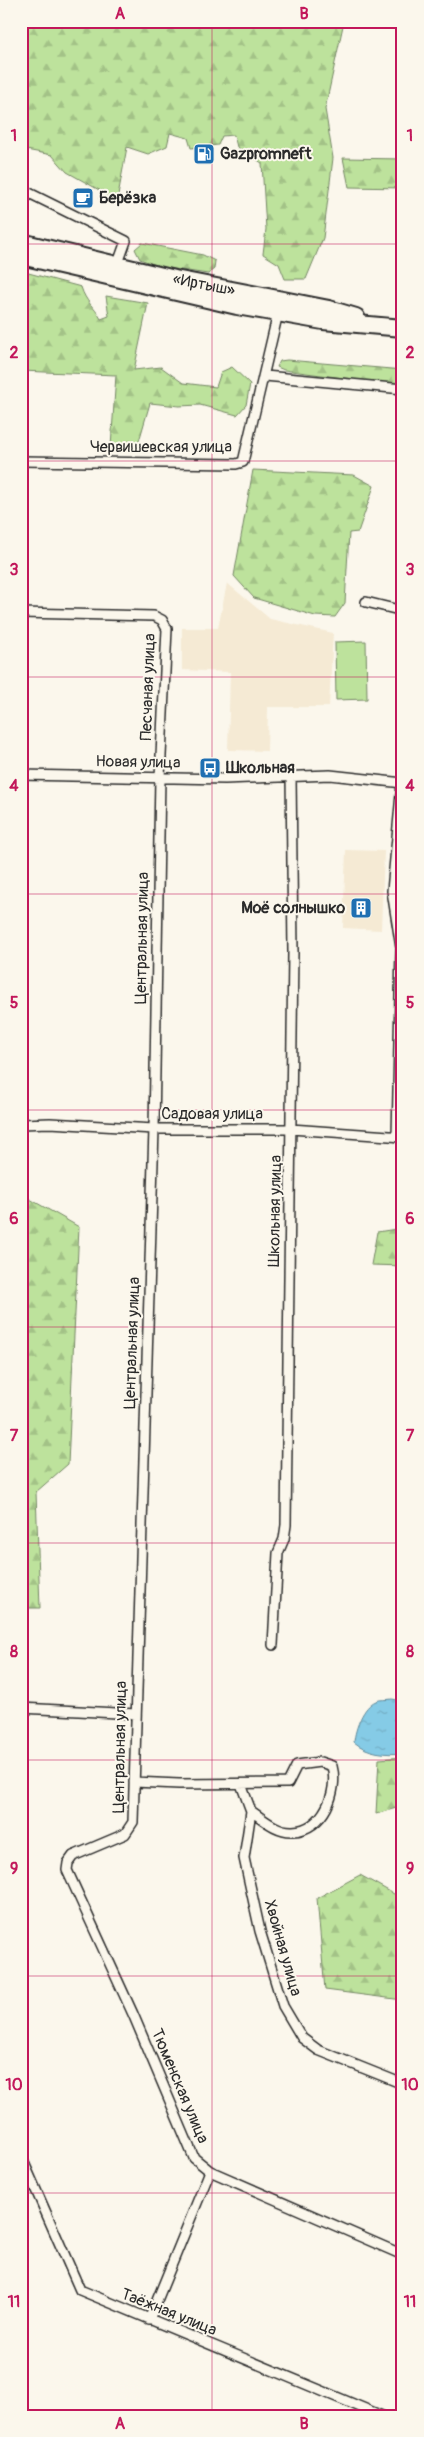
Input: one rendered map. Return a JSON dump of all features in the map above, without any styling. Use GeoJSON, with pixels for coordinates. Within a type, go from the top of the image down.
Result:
{"type":"FeatureCollection","features":[{"type":"Feature","properties":{"kind":"highway","name":"«Иртыш»"},"geometry":{"type":"LineString","coordinates":[[21,242],[117,266],[329,309],[395,327]]}},
{"type":"Feature","properties":{"kind":"highway","name":"«Иртыш»"},"geometry":{"type":"LineString","coordinates":[[21,256],[168,291],[278,313],[323,321],[395,327]]}},
{"type":"Feature","properties":{"kind":"street"},"geometry":{"type":"LineString","coordinates":[[21,190],[126,241],[117,266]]}},
{"type":"Feature","properties":{"kind":"street"},"geometry":{"type":"LineString","coordinates":[[278,313],[265,376],[403,390]]}},
{"type":"Feature","properties":{"kind":"street","name":"Червишевская улица"},"geometry":{"type":"LineString","coordinates":[[21,461],[236,464],[243,462],[265,376]]}},
{"type":"Feature","properties":{"kind":"street"},"geometry":{"type":"LineString","coordinates":[[366,602],[403,611]]}},
{"type":"Feature","properties":{"kind":"street","name":"Песчаная улица"},"geometry":{"type":"LineString","coordinates":[[21,613],[135,615],[154,616],[162,620],[167,629],[160,777]]}},
{"type":"Feature","properties":{"kind":"street","name":"Новая улица"},"geometry":{"type":"LineString","coordinates":[[21,775],[225,779],[330,775],[402,783]]}},
{"type":"Feature","properties":{"kind":"street","name":"Школьная улица"},"geometry":{"type":"LineString","coordinates":[[273,1645],[278,1553],[284,1539],[286,1525],[293,952],[291,776]]}},
{"type":"Feature","properties":{"kind":"street","name":"Центральная улица"},"geometry":{"type":"LineString","coordinates":[[67,1870],[68,1863],[73,1856],[125,1834],[133,1822],[154,1128],[160,777]]}},
{"type":"Feature","properties":{"kind":"street"},"geometry":{"type":"LineString","coordinates":[[400,1137],[401,948],[392,891],[402,783]]}},
{"type":"Feature","properties":{"kind":"street","name":"Садовая улица"},"geometry":{"type":"LineString","coordinates":[[21,1124],[50,1123],[154,1128],[291,1129],[400,1137]]}},
{"type":"Feature","properties":{"kind":"street"},"geometry":{"type":"LineString","coordinates":[[21,1708],[136,1714]]}},
{"type":"Feature","properties":{"kind":"street"},"geometry":{"type":"LineString","coordinates":[[134,1782],[288,1783],[297,1765],[320,1762],[332,1766],[334,1774],[331,1800],[314,1825],[292,1832],[273,1826],[251,1811]]}},
{"type":"Feature","properties":{"kind":"street","name":"Хвойная улица"},"geometry":{"type":"LineString","coordinates":[[241,1784],[251,1811],[244,1858],[260,1931],[283,2006],[302,2038],[318,2050],[403,2084]]}},
{"type":"Feature","properties":{"kind":"street","name":"Тюменская улица"},"geometry":{"type":"LineString","coordinates":[[67,1870],[133,2014],[194,2158],[210,2171],[403,2256]]}},
{"type":"Feature","properties":{"kind":"street","name":"Таёжная улица"},"geometry":{"type":"LineString","coordinates":[[21,2156],[80,2290],[382,2416]]}},
{"type":"Feature","properties":{"kind":"street"},"geometry":{"type":"LineString","coordinates":[[149,2320],[210,2171]]}},
{"type":"Feature","properties":{"kind":"shaded area"},"geometry":{"type":"Polygon","coordinates":[[[227,583],[270,619],[333,633],[329,707],[268,707],[267,751],[228,750],[230,672],[182,670],[182,628],[218,628],[227,583]]]}},
{"type":"Feature","properties":{"kind":"shaded area"},"geometry":{"type":"Polygon","coordinates":[[[346,850],[384,851],[381,930],[343,928],[346,850]]]}},
{"type":"Feature","properties":{"kind":"green space"},"geometry":{"type":"Polygon","coordinates":[[[21,21],[344,21],[325,109],[333,158],[323,238],[306,279],[285,279],[279,264],[263,254],[266,229],[262,163],[237,147],[234,135],[222,136],[218,145],[191,148],[188,138],[170,133],[167,146],[148,154],[127,147],[117,201],[99,199],[101,191],[67,172],[52,155],[21,149],[21,21]]]}},
{"type":"Feature","properties":{"kind":"green space"},"geometry":{"type":"Polygon","coordinates":[[[343,158],[403,159],[403,188],[349,187],[343,158]]]}},
{"type":"Feature","properties":{"kind":"green space"},"geometry":{"type":"Polygon","coordinates":[[[142,243],[203,255],[215,261],[214,269],[208,274],[161,267],[140,259],[135,249],[142,243]]]}},
{"type":"Feature","properties":{"kind":"green space"},"geometry":{"type":"Polygon","coordinates":[[[21,271],[81,287],[85,297],[101,319],[109,316],[106,296],[148,303],[134,370],[161,367],[183,383],[216,387],[221,372],[232,367],[250,384],[246,405],[237,415],[200,405],[179,406],[150,403],[137,448],[111,447],[116,375],[21,371],[21,271]]]}},
{"type":"Feature","properties":{"kind":"green space"},"geometry":{"type":"Polygon","coordinates":[[[287,360],[403,370],[403,386],[284,370],[277,367],[280,361],[287,360]]]}},
{"type":"Feature","properties":{"kind":"green space"},"geometry":{"type":"Polygon","coordinates":[[[253,470],[354,475],[374,486],[358,532],[349,533],[345,603],[335,617],[315,616],[254,598],[234,576],[253,470]]]}},
{"type":"Feature","properties":{"kind":"green space"},"geometry":{"type":"Polygon","coordinates":[[[366,641],[367,699],[336,700],[335,642],[366,641]]]}},
{"type":"Feature","properties":{"kind":"green space"},"geometry":{"type":"Polygon","coordinates":[[[21,1194],[79,1227],[68,1464],[36,1492],[40,1608],[21,1608],[21,1194]]]}},
{"type":"Feature","properties":{"kind":"green space"},"geometry":{"type":"Polygon","coordinates":[[[403,1228],[403,1266],[371,1265],[377,1232],[403,1228]]]}},
{"type":"Feature","properties":{"kind":"green space"},"geometry":{"type":"Polygon","coordinates":[[[403,1757],[403,1806],[376,1814],[379,1759],[403,1757]]]}},
{"type":"Feature","properties":{"kind":"green space"},"geometry":{"type":"Polygon","coordinates":[[[360,1875],[403,1899],[403,2000],[325,1990],[317,1898],[360,1875]]]}},
{"type":"Feature","properties":{"kind":"water"},"geometry":{"type":"Polygon","coordinates":[[[392,1699],[403,1701],[403,1753],[377,1752],[359,1746],[354,1742],[356,1731],[367,1708],[378,1700],[392,1699]]]}},
{"type":"Feature","properties":{"kind":"place","name":"Gazpromneft"},"geometry":{"type":"Point","coordinates":[204,154]}},
{"type":"Feature","properties":{"kind":"place","name":"Берёзка"},"geometry":{"type":"Point","coordinates":[83,198]}},
{"type":"Feature","properties":{"kind":"place","name":"Школьная"},"geometry":{"type":"Point","coordinates":[210,768]}},
{"type":"Feature","properties":{"kind":"place","name":"Моё солнышко"},"geometry":{"type":"Point","coordinates":[361,908]}}]}
